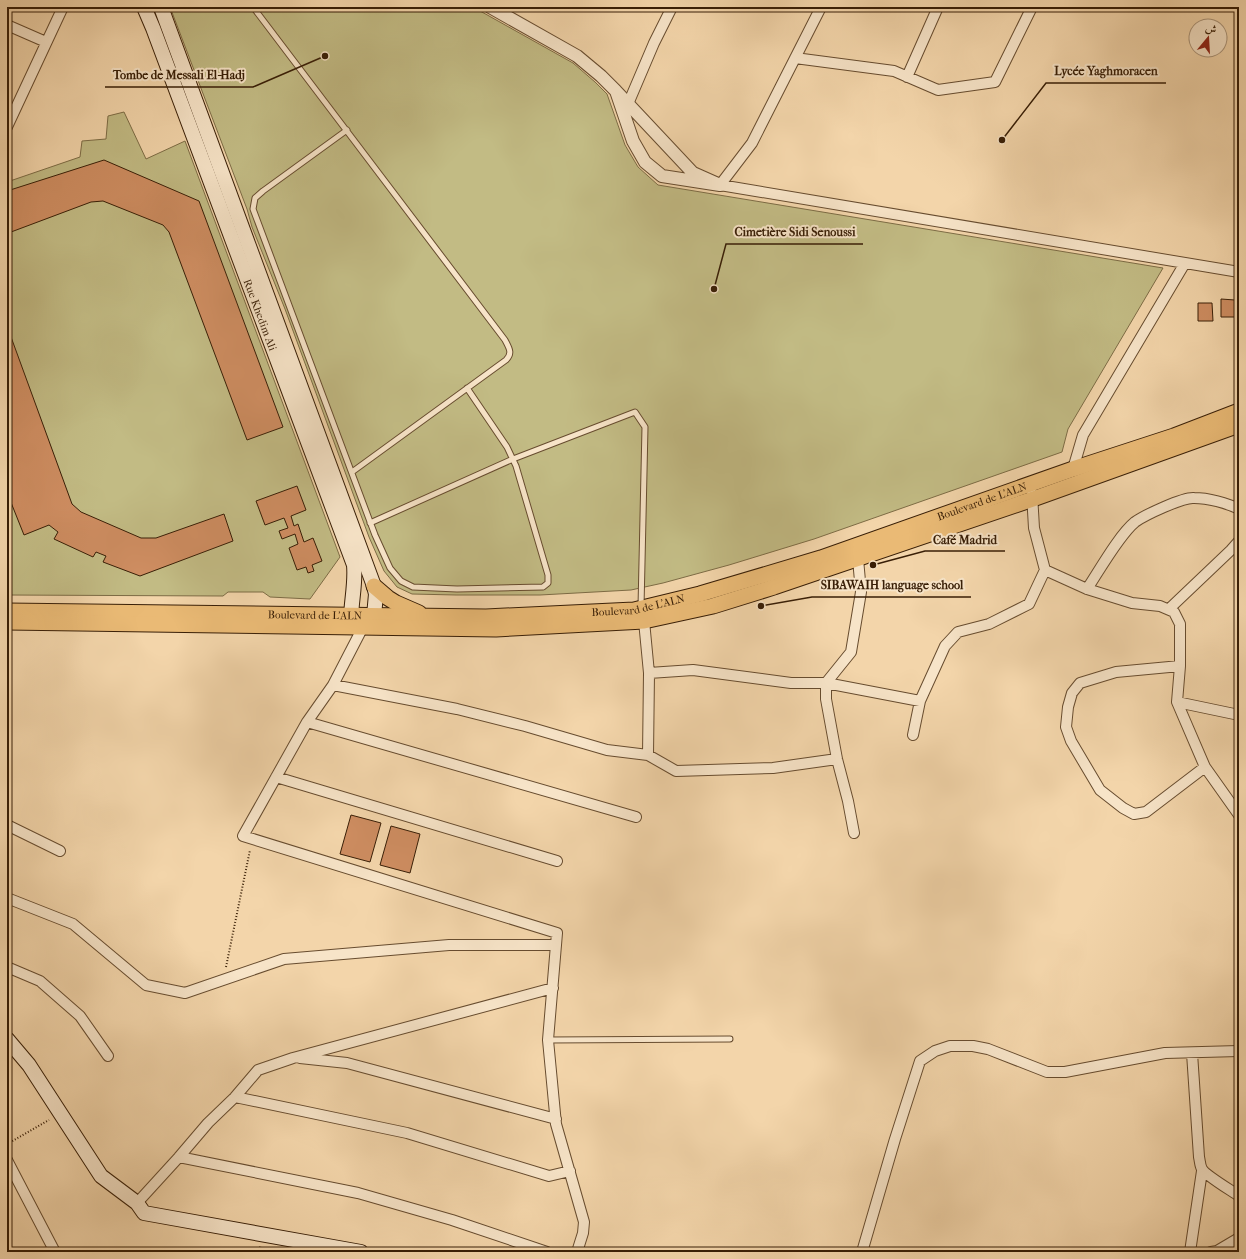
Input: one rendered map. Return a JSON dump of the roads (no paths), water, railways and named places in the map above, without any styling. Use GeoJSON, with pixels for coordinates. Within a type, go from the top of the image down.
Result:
{"type":"FeatureCollection","features":[{"type":"Feature","properties":{"kind":"main road","name":"Rue Khedim Ali"},"geometry":{"type":"LineString","coordinates":[[144,7],[154,28],[354,565],[354,586],[362,622]]}},
{"type":"Feature","properties":{"kind":"main road","name":"Rue Khedim Ali"},"geometry":{"type":"LineString","coordinates":[[161,7],[374,586],[376,601],[362,622]]}},
{"type":"Feature","properties":{"kind":"main road","name":"Boulevard de L'ALN"},"geometry":{"type":"LineString","coordinates":[[1031,492],[1073,469],[1174,436],[1239,411]]}},
{"type":"Feature","properties":{"kind":"main road","name":"Boulevard de L'ALN"},"geometry":{"type":"LineString","coordinates":[[7,610],[362,622],[496,629],[643,615],[735,584],[821,558],[856,553],[1031,492],[1239,425]]}},
{"type":"Feature","properties":{"kind":"main road"},"geometry":{"type":"LineString","coordinates":[[374,586],[396,603],[429,616]]}},
{"type":"Feature","properties":{"kind":"main road","name":"Boulevard de L'ALN"},"geometry":{"type":"LineString","coordinates":[[362,622],[429,616],[486,617],[634,610],[643,615]]}},
{"type":"Feature","properties":{"kind":"main road","name":"Boulevard de L'ALN"},"geometry":{"type":"LineString","coordinates":[[7,622],[286,620]]}},
{"type":"Feature","properties":{"kind":"main road"},"geometry":{"type":"LineString","coordinates":[[7,1040],[29,1065],[101,1176],[137,1203],[144,1213],[361,1252]]}},
{"type":"Feature","properties":{"kind":"street"},"geometry":{"type":"LineString","coordinates":[[7,127],[63,7]]}},
{"type":"Feature","properties":{"kind":"street"},"geometry":{"type":"LineString","coordinates":[[490,7],[577,56],[616,91],[693,173],[720,185]]}},
{"type":"Feature","properties":{"kind":"street"},"geometry":{"type":"LineString","coordinates":[[628,104],[654,43],[672,7]]}},
{"type":"Feature","properties":{"kind":"street"},"geometry":{"type":"LineString","coordinates":[[907,77],[938,7]]}},
{"type":"Feature","properties":{"kind":"street"},"geometry":{"type":"LineString","coordinates":[[795,58],[894,71],[938,90],[996,82],[1032,7]]}},
{"type":"Feature","properties":{"kind":"street"},"geometry":{"type":"LineString","coordinates":[[720,185],[752,143],[820,9]]}},
{"type":"Feature","properties":{"kind":"street"},"geometry":{"type":"LineString","coordinates":[[7,25],[46,42]]}},
{"type":"Feature","properties":{"kind":"street"},"geometry":{"type":"LineString","coordinates":[[616,91],[634,141],[645,162],[662,176],[1239,272]]}},
{"type":"Feature","properties":{"kind":"street"},"geometry":{"type":"LineString","coordinates":[[1073,469],[1083,435],[1185,263]]}},
{"type":"Feature","properties":{"kind":"street"},"geometry":{"type":"LineString","coordinates":[[913,735],[920,701],[945,646],[958,632],[989,624],[1029,604],[1045,570],[1034,528],[1031,492]]}},
{"type":"Feature","properties":{"kind":"street"},"geometry":{"type":"LineString","coordinates":[[1087,589],[1123,535],[1135,522],[1153,511],[1193,498],[1216,502],[1239,509]]}},
{"type":"Feature","properties":{"kind":"street"},"geometry":{"type":"LineString","coordinates":[[1169,609],[1239,541]]}},
{"type":"Feature","properties":{"kind":"street"},"geometry":{"type":"LineString","coordinates":[[854,833],[848,801],[836,759],[826,699],[826,683],[851,652],[861,592],[856,553]]}},
{"type":"Feature","properties":{"kind":"street"},"geometry":{"type":"LineString","coordinates":[[1045,570],[1087,589],[1132,602],[1160,606],[1174,612],[1180,624],[1180,666],[1177,702],[1205,767],[1239,815]]}},
{"type":"Feature","properties":{"kind":"street"},"geometry":{"type":"LineString","coordinates":[[643,615],[649,673],[648,754]]}},
{"type":"Feature","properties":{"kind":"street"},"geometry":{"type":"LineString","coordinates":[[362,622],[333,685],[308,722],[243,836],[557,933],[548,1040],[556,1124],[584,1222],[583,1233],[576,1252]]}},
{"type":"Feature","properties":{"kind":"street"},"geometry":{"type":"LineString","coordinates":[[1180,666],[1116,672],[1080,683],[1072,692],[1068,707],[1066,727],[1071,741],[1100,790],[1123,808],[1134,814],[1146,812],[1205,767]]}},
{"type":"Feature","properties":{"kind":"street"},"geometry":{"type":"LineString","coordinates":[[649,673],[692,670],[791,683],[826,683],[920,701]]}},
{"type":"Feature","properties":{"kind":"street"},"geometry":{"type":"LineString","coordinates":[[333,685],[457,709],[525,726],[607,750],[648,754],[676,771],[773,768],[836,759]]}},
{"type":"Feature","properties":{"kind":"street"},"geometry":{"type":"LineString","coordinates":[[1177,702],[1239,715]]}},
{"type":"Feature","properties":{"kind":"street"},"geometry":{"type":"LineString","coordinates":[[308,722],[636,817]]}},
{"type":"Feature","properties":{"kind":"street"},"geometry":{"type":"LineString","coordinates":[[276,777],[557,861]]}},
{"type":"Feature","properties":{"kind":"street"},"geometry":{"type":"LineString","coordinates":[[7,825],[60,852]]}},
{"type":"Feature","properties":{"kind":"street"},"geometry":{"type":"LineString","coordinates":[[7,898],[73,924],[146,985],[185,993],[284,959],[449,945],[556,945]]}},
{"type":"Feature","properties":{"kind":"street"},"geometry":{"type":"LineString","coordinates":[[7,967],[40,981],[80,1016],[108,1056]]}},
{"type":"Feature","properties":{"kind":"street"},"geometry":{"type":"LineString","coordinates":[[137,1203],[208,1123],[258,1070],[293,1058],[553,988]]}},
{"type":"Feature","properties":{"kind":"street"},"geometry":{"type":"LineString","coordinates":[[862,1252],[895,1139],[920,1061],[934,1051],[950,1046],[973,1046],[1047,1072],[1065,1072],[1165,1053],[1239,1051]]}},
{"type":"Feature","properties":{"kind":"street"},"geometry":{"type":"LineString","coordinates":[[1192,1053],[1199,1157],[1202,1171],[1193,1251]]}},
{"type":"Feature","properties":{"kind":"street"},"geometry":{"type":"LineString","coordinates":[[293,1058],[347,1063],[556,1119]]}},
{"type":"Feature","properties":{"kind":"street"},"geometry":{"type":"LineString","coordinates":[[234,1097],[407,1133],[549,1176],[570,1171]]}},
{"type":"Feature","properties":{"kind":"street"},"geometry":{"type":"LineString","coordinates":[[179,1157],[358,1193],[452,1220],[546,1252]]}},
{"type":"Feature","properties":{"kind":"street"},"geometry":{"type":"LineString","coordinates":[[7,1160],[55,1252]]}},
{"type":"Feature","properties":{"kind":"street"},"geometry":{"type":"LineString","coordinates":[[1202,1171],[1239,1196]]}},
{"type":"Feature","properties":{"kind":"street"},"geometry":{"type":"LineString","coordinates":[[1211,1252],[1216,1252],[1239,1238]]}},
{"type":"Feature","properties":{"kind":"lane"},"geometry":{"type":"LineString","coordinates":[[253,7],[505,340],[510,350],[509,356],[506,360],[352,472]]}},
{"type":"Feature","properties":{"kind":"lane"},"geometry":{"type":"LineString","coordinates":[[347,130],[263,190],[255,198],[253,209],[370,523],[390,568],[401,581],[413,587],[464,589],[542,587],[548,583],[548,576],[516,466],[507,447],[467,388]]}},
{"type":"Feature","properties":{"kind":"lane"},"geometry":{"type":"LineString","coordinates":[[370,523],[513,459],[635,412],[645,427],[643,615]]}},
{"type":"Feature","properties":{"kind":"lane"},"geometry":{"type":"LineString","coordinates":[[548,1040],[730,1040]]}},
{"type":"Feature","properties":{"kind":"place","name":"Tombe de Messali El-Hadj"},"geometry":{"type":"Point","coordinates":[325,56]}},
{"type":"Feature","properties":{"kind":"place","name":"Lycée Yaghmoracen"},"geometry":{"type":"Point","coordinates":[1002,140]}},
{"type":"Feature","properties":{"kind":"place","name":"Cimetière Sidi Senoussi"},"geometry":{"type":"Point","coordinates":[714,289]}},
{"type":"Feature","properties":{"kind":"place","name":"Café Madrid"},"geometry":{"type":"Point","coordinates":[873,565]}},
{"type":"Feature","properties":{"kind":"place","name":"SIBAWAIH language school"},"geometry":{"type":"Point","coordinates":[761,606]}}]}
